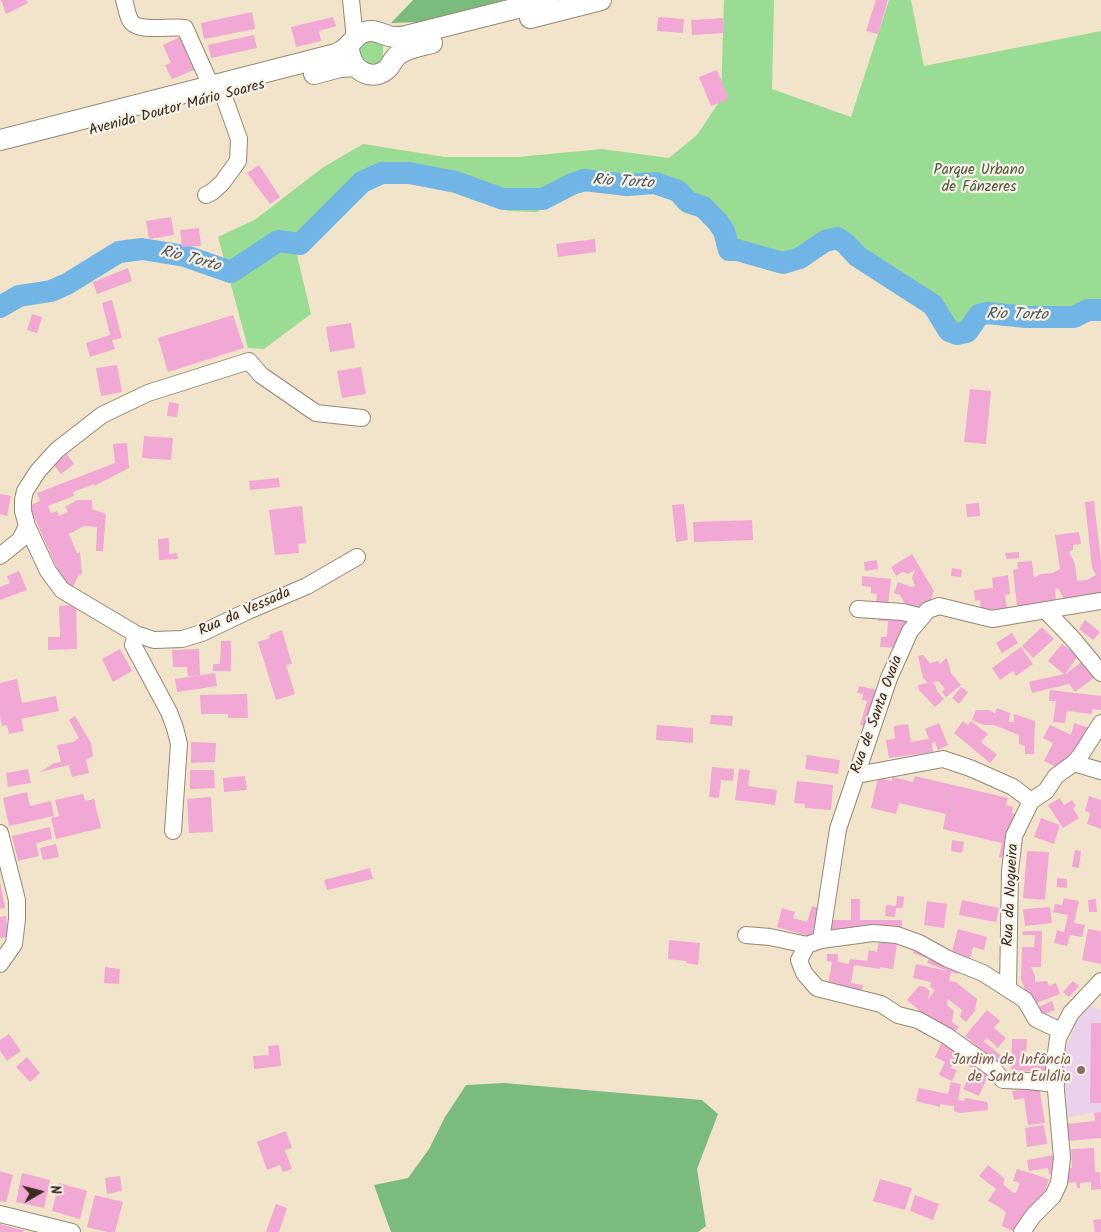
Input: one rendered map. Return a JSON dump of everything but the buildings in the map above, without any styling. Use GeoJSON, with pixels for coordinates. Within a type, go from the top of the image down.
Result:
{"type":"FeatureCollection","features":[{"type":"Feature","properties":{"kind":"main road","name":"Avenida Doutor Mário Soares"},"geometry":{"type":"LineString","coordinates":[[0,154],[218,91],[336,54],[343,51],[360,34],[380,33],[406,36],[549,0]]}},
{"type":"Feature","properties":{"kind":"main road","name":"Avenida Doutor Mário Soares"},"geometry":{"type":"LineString","coordinates":[[0,140],[218,91],[340,67],[355,66],[360,71],[375,74],[389,67],[398,55],[406,50],[602,0]]}},
{"type":"Feature","properties":{"kind":"main road"},"geometry":{"type":"LineString","coordinates":[[380,33],[394,47],[393,61]]}},
{"type":"Feature","properties":{"kind":"main road"},"geometry":{"type":"LineString","coordinates":[[353,42],[350,52],[351,60],[355,66]]}},
{"type":"Feature","properties":{"kind":"street"},"geometry":{"type":"LineString","coordinates":[[124,0],[130,20],[136,26],[144,28],[184,28],[218,91],[239,139],[238,161],[222,183],[206,195]]}},
{"type":"Feature","properties":{"kind":"street"},"geometry":{"type":"LineString","coordinates":[[352,3],[360,22],[380,33]]}},
{"type":"Feature","properties":{"kind":"street"},"geometry":{"type":"LineString","coordinates":[[352,3],[353,42]]}},
{"type":"Feature","properties":{"kind":"street","name":"Rua da Vessada"},"geometry":{"type":"LineString","coordinates":[[357,557],[307,586],[202,633],[182,639],[154,640],[136,634],[62,590],[48,571],[27,526],[23,511],[23,500],[25,491],[38,471],[57,450],[102,415],[148,393],[249,360],[262,375],[316,413],[362,418]]}},
{"type":"Feature","properties":{"kind":"street"},"geometry":{"type":"LineString","coordinates":[[0,556],[20,540],[27,526]]}},
{"type":"Feature","properties":{"kind":"street","name":"Rua de Santa Ovaia"},"geometry":{"type":"LineString","coordinates":[[1056,1084],[1003,1080],[992,1068],[947,1036],[918,1020],[898,1015],[881,1004],[817,988],[804,974],[799,960],[814,943],[838,829],[888,678],[910,631],[928,610],[939,606],[992,619],[1101,601]]}},
{"type":"Feature","properties":{"kind":"street"},"geometry":{"type":"LineString","coordinates":[[858,609],[903,612],[922,617]]}},
{"type":"Feature","properties":{"kind":"street"},"geometry":{"type":"LineString","coordinates":[[1045,610],[1101,672]]}},
{"type":"Feature","properties":{"kind":"street"},"geometry":{"type":"LineString","coordinates":[[136,634],[133,645],[169,712],[175,728],[178,744],[174,831]]}},
{"type":"Feature","properties":{"kind":"street","name":"Rua da Nogueira"},"geometry":{"type":"LineString","coordinates":[[1008,988],[1010,871],[1014,836],[1031,802],[1046,791],[1056,776],[1074,763],[1101,723]]}},
{"type":"Feature","properties":{"kind":"street"},"geometry":{"type":"LineString","coordinates":[[857,775],[943,759],[970,768],[1013,787],[1031,802]]}},
{"type":"Feature","properties":{"kind":"street"},"geometry":{"type":"LineString","coordinates":[[1074,763],[1101,771]]}},
{"type":"Feature","properties":{"kind":"street"},"geometry":{"type":"LineString","coordinates":[[0,964],[14,944],[18,919],[17,900],[1,842]]}},
{"type":"Feature","properties":{"kind":"street"},"geometry":{"type":"LineString","coordinates":[[746,935],[770,936],[814,943],[873,933],[897,935],[983,973],[1024,1000],[1036,1019],[1061,1031]]}},
{"type":"Feature","properties":{"kind":"street"},"geometry":{"type":"LineString","coordinates":[[1022,1232],[1033,1216],[1052,1196],[1059,1183],[1062,1158],[1054,1068],[1058,1038],[1071,1013],[1101,981]]}},
{"type":"Feature","properties":{"kind":"street"},"geometry":{"type":"LineString","coordinates":[[0,1214],[72,1232]]}},
{"type":"Feature","properties":{"kind":"shaded area","name":"Jardim de Infância de Santa Eulália"},"geometry":{"type":"Polygon","coordinates":[[[1089,1005],[1101,1010],[1101,1112],[1061,1118],[1062,1058],[1076,1023],[1089,1005]]]}},
{"type":"Feature","properties":{"kind":"green space"},"geometry":{"type":"Polygon","coordinates":[[[413,0],[505,0],[421,22],[391,23],[413,0]]]}},
{"type":"Feature","properties":{"kind":"green space","name":"Parque Urbano de Fânzeres"},"geometry":{"type":"Polygon","coordinates":[[[724,0],[774,0],[772,89],[851,117],[889,0],[911,0],[924,66],[1101,31],[1101,302],[1086,304],[1071,310],[982,306],[964,324],[955,326],[935,297],[875,259],[838,231],[798,252],[780,256],[735,243],[711,227],[701,215],[688,205],[662,192],[604,188],[567,195],[537,212],[508,211],[439,187],[386,180],[360,194],[296,251],[311,314],[264,349],[248,348],[218,237],[256,219],[322,168],[363,144],[445,157],[518,157],[602,149],[669,158],[697,135],[721,99],[724,0]]]}},
{"type":"Feature","properties":{"kind":"green space"},"geometry":{"type":"Polygon","coordinates":[[[365,38],[383,44],[383,57],[372,65],[363,63],[357,48],[365,38]]]}},
{"type":"Feature","properties":{"kind":"green space"},"geometry":{"type":"Polygon","coordinates":[[[504,1083],[702,1100],[718,1114],[697,1169],[706,1226],[698,1232],[391,1232],[374,1185],[408,1178],[429,1149],[445,1117],[466,1085],[504,1083]]]}},
{"type":"Feature","properties":{"kind":"waterway","name":"Rio Torto"},"geometry":{"type":"LineString","coordinates":[[0,307],[19,296],[51,291],[67,284],[119,252],[142,249],[185,256],[231,272],[278,241],[300,244],[362,182],[382,173],[409,173],[456,182],[503,199],[543,199],[584,180],[627,185],[655,183],[678,191],[688,202],[703,207],[724,231],[729,250],[737,250],[783,263],[800,258],[825,241],[837,238],[845,243],[857,256],[933,305],[949,331],[957,334],[967,332],[979,315],[987,313],[1026,317],[1074,317],[1088,310],[1101,310]]}},
{"type":"Feature","properties":{"kind":"place","name":"Jardim de Infância de Santa Eulália"},"geometry":{"type":"Point","coordinates":[1081,1070]}}]}
